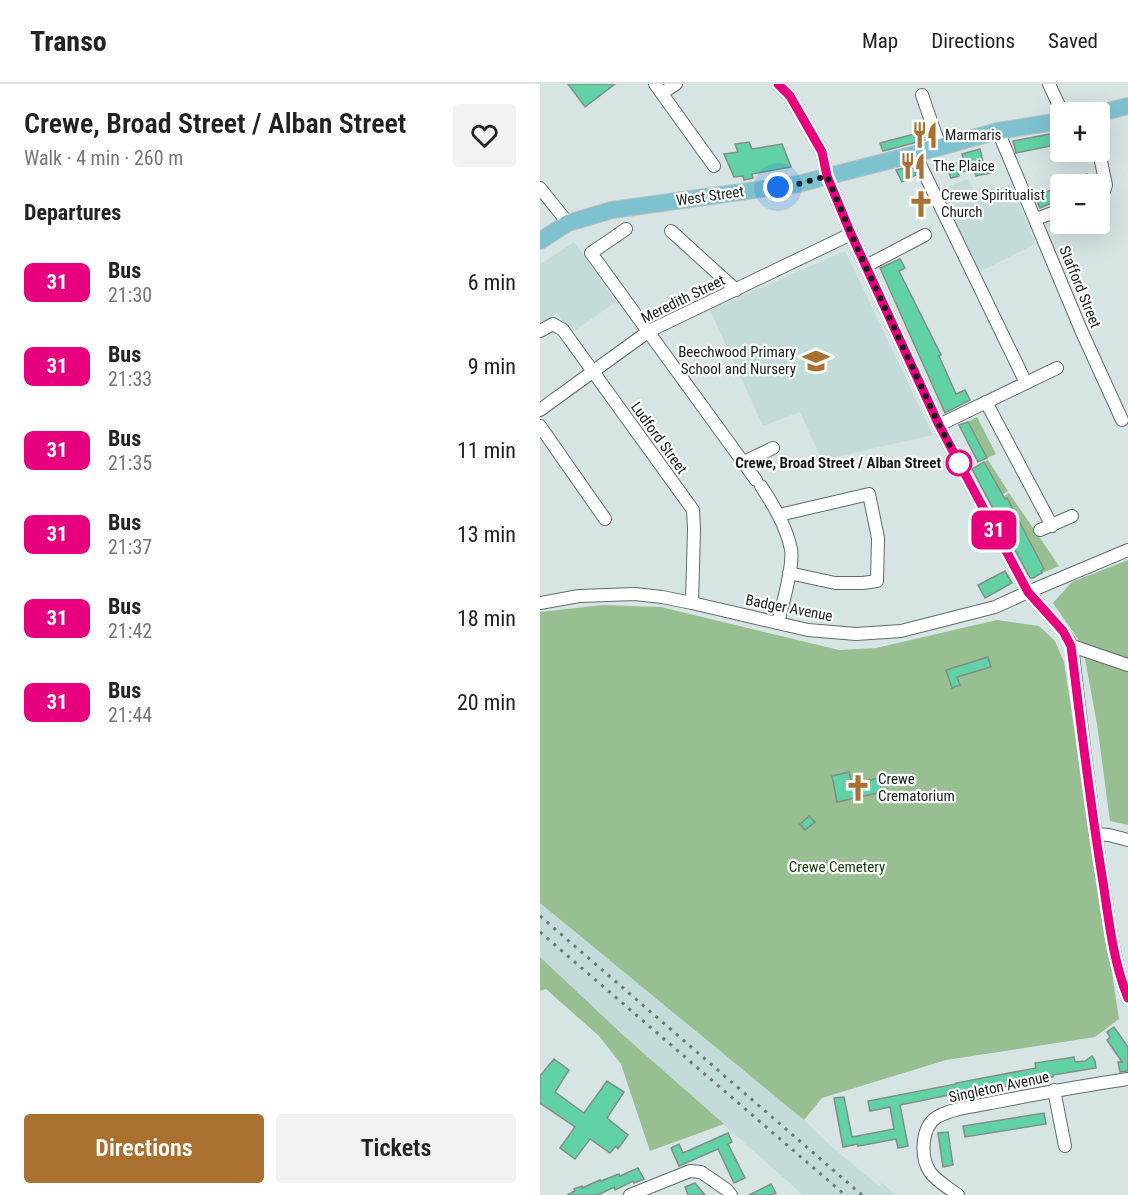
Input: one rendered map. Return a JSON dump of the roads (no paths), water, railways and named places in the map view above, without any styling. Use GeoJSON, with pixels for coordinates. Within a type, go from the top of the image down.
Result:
{"type":"FeatureCollection","features":[{"type":"Feature","properties":{"kind":"main road"},"geometry":{"type":"LineString","coordinates":[[1110,110],[1128,106]]}},
{"type":"Feature","properties":{"kind":"main road","name":"West Street"},"geometry":{"type":"LineString","coordinates":[[540,241],[568,224],[612,210],[798,184],[998,131],[1050,122]]}},
{"type":"Feature","properties":{"kind":"street"},"geometry":{"type":"LineString","coordinates":[[676,84],[658,89],[714,166]]}},
{"type":"Feature","properties":{"kind":"street"},"geometry":{"type":"LineString","coordinates":[[778,84],[790,96],[822,152],[827,176],[851,234],[939,425],[1028,592],[1063,631],[1071,646],[1095,834],[1114,950],[1120,978],[1128,998]]}},
{"type":"Feature","properties":{"kind":"street"},"geometry":{"type":"LineString","coordinates":[[1049,84],[1057,102]]}},
{"type":"Feature","properties":{"kind":"street"},"geometry":{"type":"LineString","coordinates":[[922,95],[940,147]]}},
{"type":"Feature","properties":{"kind":"street","name":"Stafford Street"},"geometry":{"type":"LineString","coordinates":[[998,131],[1081,330],[1122,420]]}},
{"type":"Feature","properties":{"kind":"street"},"geometry":{"type":"LineString","coordinates":[[915,154],[1026,383]]}},
{"type":"Feature","properties":{"kind":"street"},"geometry":{"type":"LineString","coordinates":[[540,188],[568,224]]}},
{"type":"Feature","properties":{"kind":"street"},"geometry":{"type":"LineString","coordinates":[[1036,219],[1050,214]]}},
{"type":"Feature","properties":{"kind":"street"},"geometry":{"type":"LineString","coordinates":[[626,229],[591,253],[744,462],[779,515],[791,551],[789,573],[778,623]]}},
{"type":"Feature","properties":{"kind":"street"},"geometry":{"type":"LineString","coordinates":[[671,231],[736,290]]}},
{"type":"Feature","properties":{"kind":"street","name":"Meredith Street"},"geometry":{"type":"LineString","coordinates":[[540,410],[649,331],[851,234]]}},
{"type":"Feature","properties":{"kind":"street"},"geometry":{"type":"LineString","coordinates":[[866,266],[925,235]]}},
{"type":"Feature","properties":{"kind":"street","name":"Ludford Street"},"geometry":{"type":"LineString","coordinates":[[540,331],[553,324],[563,330],[693,510],[692,603]]}},
{"type":"Feature","properties":{"kind":"street"},"geometry":{"type":"LineString","coordinates":[[939,425],[1057,369]]}},
{"type":"Feature","properties":{"kind":"street"},"geometry":{"type":"LineString","coordinates":[[986,402],[1046,528],[1072,516]]}},
{"type":"Feature","properties":{"kind":"street"},"geometry":{"type":"LineString","coordinates":[[540,426],[605,519]]}},
{"type":"Feature","properties":{"kind":"street"},"geometry":{"type":"LineString","coordinates":[[744,462],[773,448]]}},
{"type":"Feature","properties":{"kind":"street"},"geometry":{"type":"LineString","coordinates":[[779,515],[869,494],[878,538],[877,581],[835,583],[789,573]]}},
{"type":"Feature","properties":{"kind":"street","name":"Badger Avenue"},"geometry":{"type":"LineString","coordinates":[[540,603],[579,596],[635,594],[692,603],[808,630],[856,634],[901,631],[995,608],[1128,550]]}},
{"type":"Feature","properties":{"kind":"street"},"geometry":{"type":"LineString","coordinates":[[1071,646],[1128,665]]}},
{"type":"Feature","properties":{"kind":"street"},"geometry":{"type":"LineString","coordinates":[[1095,834],[1128,840]]}},
{"type":"Feature","properties":{"kind":"street","name":"Singleton Avenue"},"geometry":{"type":"LineString","coordinates":[[958,1195],[936,1179],[929,1171],[924,1157],[925,1133],[935,1118],[952,1111],[1054,1090],[1128,1079]]}},
{"type":"Feature","properties":{"kind":"street"},"geometry":{"type":"LineString","coordinates":[[1054,1090],[1065,1146]]}},
{"type":"Feature","properties":{"kind":"street"},"geometry":{"type":"LineString","coordinates":[[630,1195],[690,1171],[700,1172],[728,1190],[731,1195]]}},
{"type":"Feature","properties":{"kind":"railway"},"geometry":{"type":"LineString","coordinates":[[540,916],[862,1195]]}},
{"type":"Feature","properties":{"kind":"railway"},"geometry":{"type":"LineString","coordinates":[[540,932],[845,1195]]}},
{"type":"Feature","properties":{"kind":"place","name":"Marmaris"},"geometry":{"type":"Point","coordinates":[925,135]}},
{"type":"Feature","properties":{"kind":"place","name":"The Plaice"},"geometry":{"type":"Point","coordinates":[913,166]}},
{"type":"Feature","properties":{"kind":"place","name":"Crewe Spiritualist Church"},"geometry":{"type":"Point","coordinates":[921,204]}},
{"type":"Feature","properties":{"kind":"place","name":"Beechwood Primary School and Nursery"},"geometry":{"type":"Point","coordinates":[816,361]}},
{"type":"Feature","properties":{"kind":"place","name":"Crewe, Broad Street / Alban Street"},"geometry":{"type":"Point","coordinates":[959,463]}},
{"type":"Feature","properties":{"kind":"place","name":"Crewe Crematorium"},"geometry":{"type":"Point","coordinates":[858,788]}},
{"type":"Feature","properties":{"kind":"park label","name":"Crewe Cemetery"},"geometry":{"type":"Point","coordinates":[837,867]}}]}
